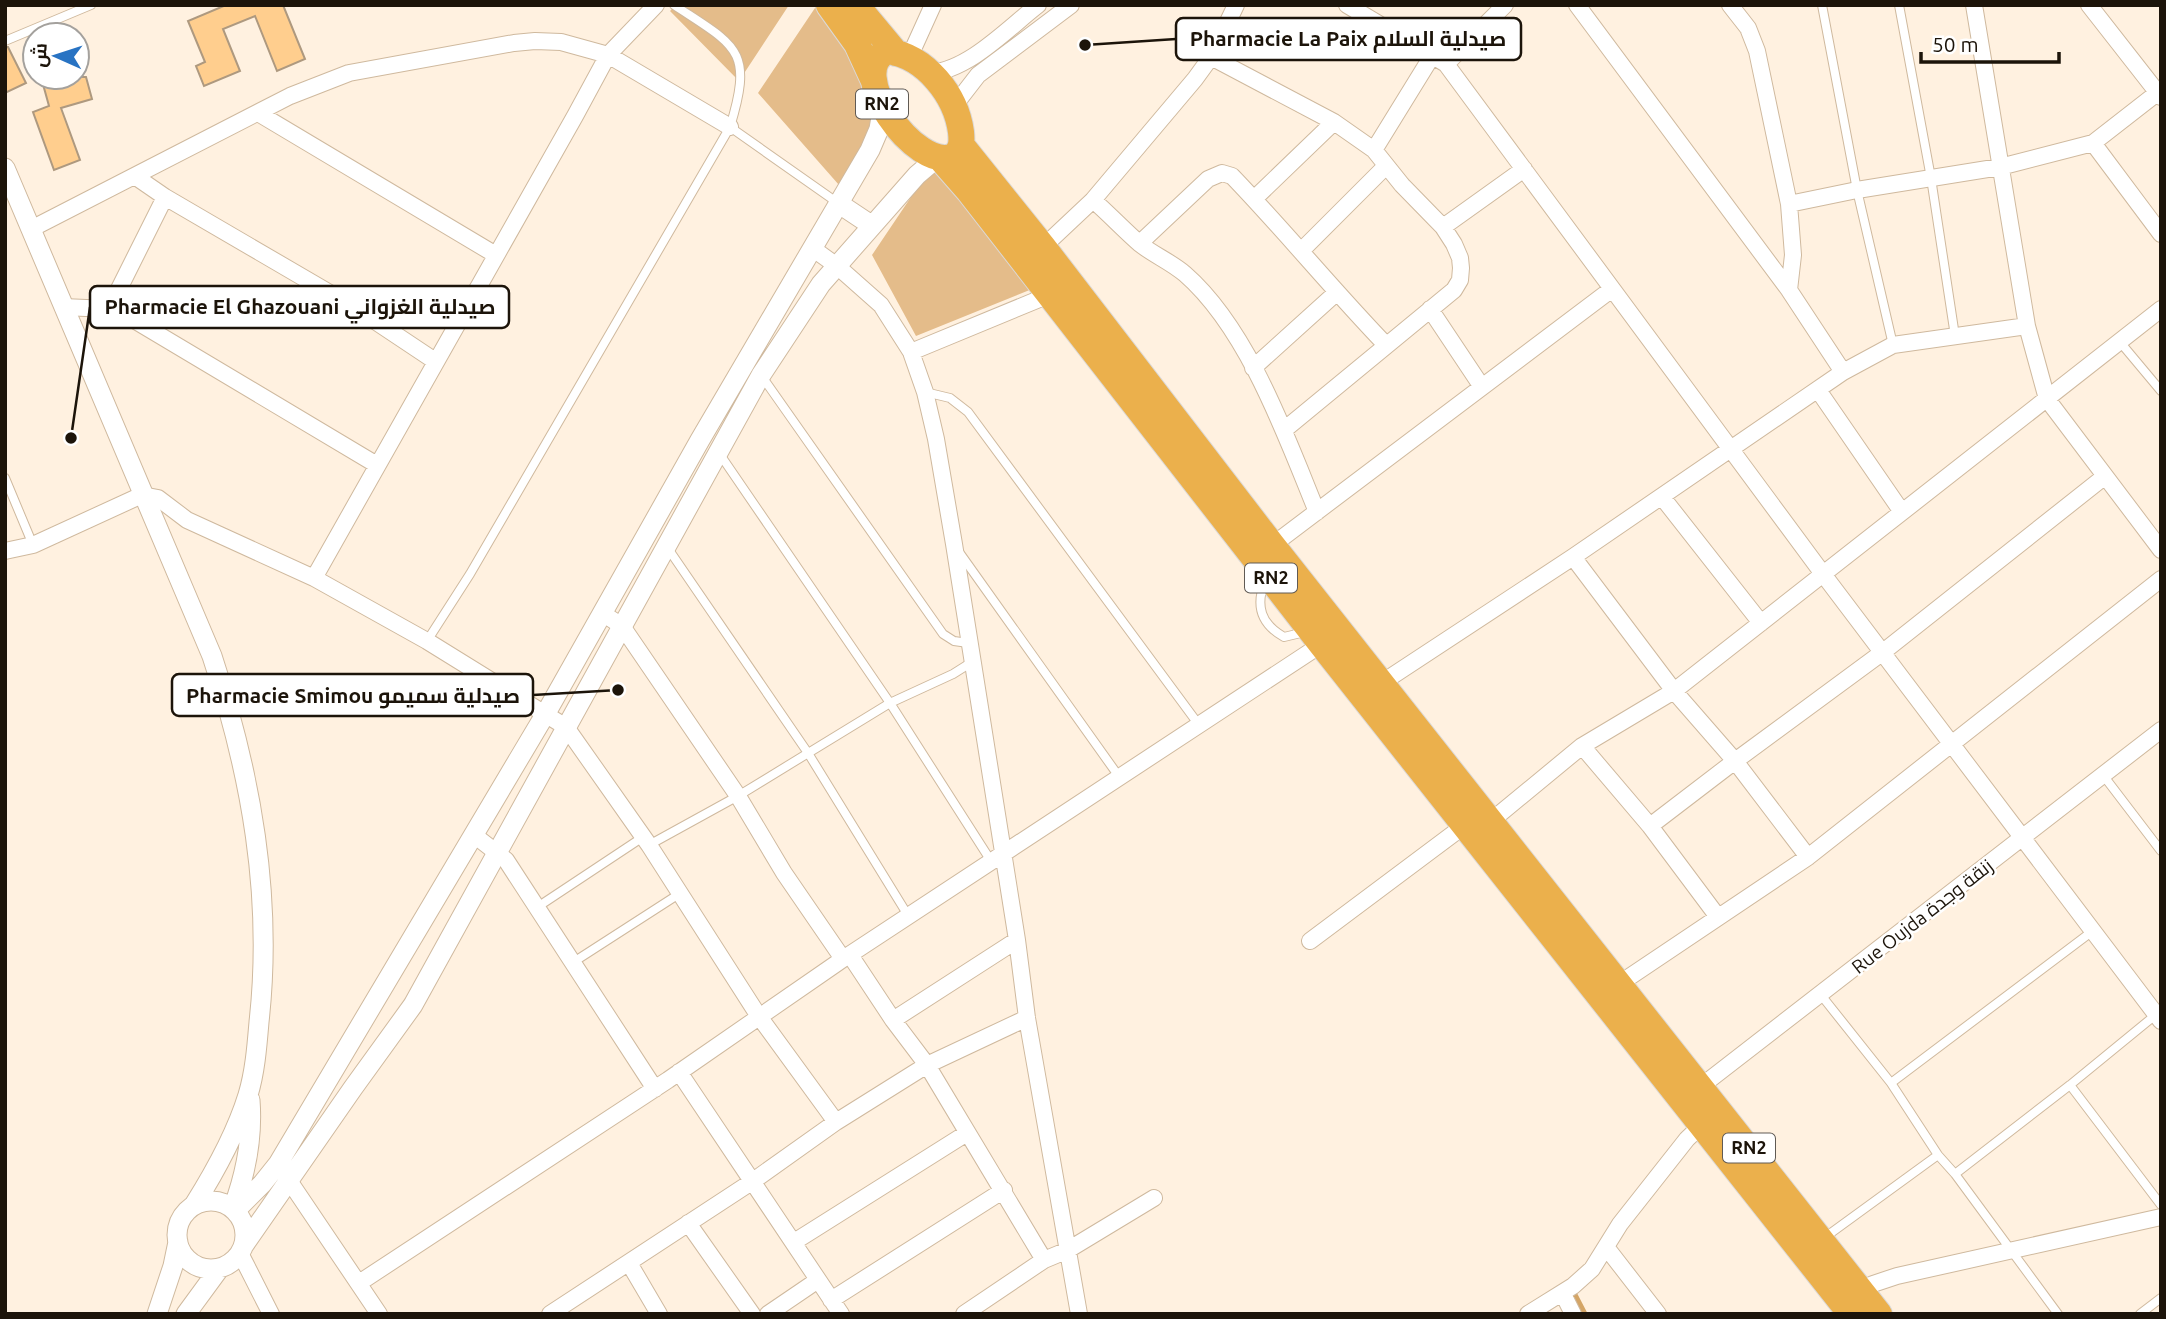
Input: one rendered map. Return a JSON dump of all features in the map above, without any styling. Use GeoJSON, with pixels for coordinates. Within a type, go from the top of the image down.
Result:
{"type":"FeatureCollection","features":[{"type":"Feature","properties":{"kind":"highway","name":"RN2"},"geometry":{"type":"LineString","coordinates":[[829,5],[857,44],[879,94],[902,132],[918,147],[947,154],[1043,247],[1265,559]]}},
{"type":"Feature","properties":{"kind":"highway","name":"RN2"},"geometry":{"type":"LineString","coordinates":[[856,5],[875,18],[954,106],[960,125],[947,154]]}},
{"type":"Feature","properties":{"kind":"highway","name":"RN2"},"geometry":{"type":"LineString","coordinates":[[879,94],[875,61],[880,55],[888,51],[912,61]]}},
{"type":"Feature","properties":{"kind":"highway","name":"RN2"},"geometry":{"type":"LineString","coordinates":[[947,154],[969,191],[1049,295],[1265,559],[1610,990],[1851,1302],[1879,1314]]}},
{"type":"Feature","properties":{"kind":"highway","name":"RN2"},"geometry":{"type":"LineString","coordinates":[[1325,635],[1382,682],[1477,827]]}},
{"type":"Feature","properties":{"kind":"highway","name":"RN2"},"geometry":{"type":"LineString","coordinates":[[1710,1118],[1822,1239],[1851,1302]]}},
{"type":"Feature","properties":{"kind":"street"},"geometry":{"type":"LineString","coordinates":[[314,578],[608,55],[656,5]]}},
{"type":"Feature","properties":{"kind":"street"},"geometry":{"type":"LineString","coordinates":[[933,5],[912,61],[959,66],[1038,5]]}},
{"type":"Feature","properties":{"kind":"street"},"geometry":{"type":"LineString","coordinates":[[954,106],[978,75],[1071,5]]}},
{"type":"Feature","properties":{"kind":"street"},"geometry":{"type":"LineString","coordinates":[[1043,247],[1093,200],[1171,108],[1211,57],[1236,5]]}},
{"type":"Feature","properties":{"kind":"street"},"geometry":{"type":"LineString","coordinates":[[1347,5],[1439,60],[1524,169],[1823,574],[2159,1016]]}},
{"type":"Feature","properties":{"kind":"street"},"geometry":{"type":"LineString","coordinates":[[1374,150],[1439,60],[1486,25],[1505,5]]}},
{"type":"Feature","properties":{"kind":"street"},"geometry":{"type":"LineString","coordinates":[[1577,5],[1789,290],[1843,372]]}},
{"type":"Feature","properties":{"kind":"street"},"geometry":{"type":"LineString","coordinates":[[1730,5],[1748,29],[1757,51],[1789,204],[1793,255],[1789,290]]}},
{"type":"Feature","properties":{"kind":"street"},"geometry":{"type":"LineString","coordinates":[[1789,204],[2000,167],[2093,143],[2160,93],[2089,5]]}},
{"type":"Feature","properties":{"kind":"street"},"geometry":{"type":"LineString","coordinates":[[1974,6],[2027,326],[2047,399],[2161,550]]}},
{"type":"Feature","properties":{"kind":"street"},"geometry":{"type":"LineString","coordinates":[[30,229],[290,96],[349,73],[504,44],[561,42],[608,55],[730,127]]}},
{"type":"Feature","properties":{"kind":"street"},"geometry":{"type":"LineString","coordinates":[[1211,57],[1334,122],[1374,150],[1443,227],[1460,258],[1460,280],[1454,290],[1284,430]]}},
{"type":"Feature","properties":{"kind":"street"},"geometry":{"type":"LineString","coordinates":[[235,1209],[262,1184],[278,1164],[546,713],[700,440],[875,140],[879,94]]}},
{"type":"Feature","properties":{"kind":"street"},"geometry":{"type":"LineString","coordinates":[[258,113],[496,256]]}},
{"type":"Feature","properties":{"kind":"street"},"geometry":{"type":"LineString","coordinates":[[1254,199],[1334,122]]}},
{"type":"Feature","properties":{"kind":"street"},"geometry":{"type":"LineString","coordinates":[[2093,143],[2161,234]]}},
{"type":"Feature","properties":{"kind":"street"},"geometry":{"type":"LineString","coordinates":[[186,1314],[219,1269],[235,1261],[352,1087],[413,1005],[761,375],[807,303],[871,225],[917,175],[947,154]]}},
{"type":"Feature","properties":{"kind":"street"},"geometry":{"type":"LineString","coordinates":[[1301,251],[1386,166]]}},
{"type":"Feature","properties":{"kind":"street"},"geometry":{"type":"LineString","coordinates":[[5,168],[212,656],[233,721],[255,821],[264,935],[263,992],[249,1093],[251,1125],[244,1174],[235,1209]]}},
{"type":"Feature","properties":{"kind":"street"},"geometry":{"type":"LineString","coordinates":[[1443,227],[1524,169]]}},
{"type":"Feature","properties":{"kind":"street"},"geometry":{"type":"LineString","coordinates":[[1140,243],[1216,174],[1233,176],[1336,293],[1386,345]]}},
{"type":"Feature","properties":{"kind":"street"},"geometry":{"type":"LineString","coordinates":[[136,177],[165,197],[357,309],[435,361]]}},
{"type":"Feature","properties":{"kind":"street"},"geometry":{"type":"LineString","coordinates":[[109,309],[165,197]]}},
{"type":"Feature","properties":{"kind":"street"},"geometry":{"type":"LineString","coordinates":[[1093,200],[1140,243],[1185,274],[1220,313],[1284,430],[1317,512]]}},
{"type":"Feature","properties":{"kind":"street"},"geometry":{"type":"LineString","coordinates":[[838,203],[871,225]]}},
{"type":"Feature","properties":{"kind":"street"},"geometry":{"type":"LineString","coordinates":[[812,248],[881,305],[911,352],[925,391],[954,544],[997,857],[1017,940],[1027,1018],[1079,1314]]}},
{"type":"Feature","properties":{"kind":"street"},"geometry":{"type":"LineString","coordinates":[[1265,559],[1317,512],[1612,289]]}},
{"type":"Feature","properties":{"kind":"street"},"geometry":{"type":"LineString","coordinates":[[1252,368],[1336,293]]}},
{"type":"Feature","properties":{"kind":"street"},"geometry":{"type":"LineString","coordinates":[[911,352],[1049,295]]}},
{"type":"Feature","properties":{"kind":"street"},"geometry":{"type":"LineString","coordinates":[[63,307],[109,309],[161,334],[377,464]]}},
{"type":"Feature","properties":{"kind":"street"},"geometry":{"type":"LineString","coordinates":[[1430,309],[1482,387]]}},
{"type":"Feature","properties":{"kind":"street"},"geometry":{"type":"LineString","coordinates":[[1310,941],[1477,827],[1583,747],[1674,691],[2161,309]]}},
{"type":"Feature","properties":{"kind":"street"},"geometry":{"type":"LineString","coordinates":[[1382,682],[1573,557],[1843,372],[1893,345],[2027,326]]}},
{"type":"Feature","properties":{"kind":"street"},"geometry":{"type":"LineString","coordinates":[[1818,390],[1902,512]]}},
{"type":"Feature","properties":{"kind":"street"},"geometry":{"type":"LineString","coordinates":[[700,440],[719,452]]}},
{"type":"Feature","properties":{"kind":"street"},"geometry":{"type":"LineString","coordinates":[[1650,826],[1883,652],[2104,477]]}},
{"type":"Feature","properties":{"kind":"street"},"geometry":{"type":"LineString","coordinates":[[5,551],[33,545],[142,495],[158,498],[187,520],[314,578],[427,641],[546,713],[566,727],[646,841],[758,1016],[836,1122]]}},
{"type":"Feature","properties":{"kind":"street"},"geometry":{"type":"LineString","coordinates":[[1662,497],[1761,622]]}},
{"type":"Feature","properties":{"kind":"street"},"geometry":{"type":"LineString","coordinates":[[1573,557],[1674,691],[1735,761],[1808,857]]}},
{"type":"Feature","properties":{"kind":"street"},"geometry":{"type":"LineString","coordinates":[[1610,990],[1808,857],[2161,579]]}},
{"type":"Feature","properties":{"kind":"street"},"geometry":{"type":"LineString","coordinates":[[602,613],[622,626],[738,796],[784,873],[927,1065],[1044,1260]]}},
{"type":"Feature","properties":{"kind":"street"},"geometry":{"type":"LineString","coordinates":[[359,1283],[679,1073],[846,957],[1199,726],[1325,635]]}},
{"type":"Feature","properties":{"kind":"street","name":"Rue Oujda زنقة وجدة"},"geometry":{"type":"LineString","coordinates":[[1692,1094],[2161,730]]}},
{"type":"Feature","properties":{"kind":"street"},"geometry":{"type":"LineString","coordinates":[[1583,747],[1650,826],[1718,917]]}},
{"type":"Feature","properties":{"kind":"street"},"geometry":{"type":"LineString","coordinates":[[474,835],[506,860],[655,1089]]}},
{"type":"Feature","properties":{"kind":"street"},"geometry":{"type":"LineString","coordinates":[[893,1020],[1017,940]]}},
{"type":"Feature","properties":{"kind":"street"},"geometry":{"type":"LineString","coordinates":[[550,1314],[753,1181],[836,1122],[927,1065],[1027,1018]]}},
{"type":"Feature","properties":{"kind":"street"},"geometry":{"type":"LineString","coordinates":[[679,1073],[836,1307],[1004,1190]]}},
{"type":"Feature","properties":{"kind":"street"},"geometry":{"type":"LineString","coordinates":[[194,1205],[219,1161],[249,1093]]}},
{"type":"Feature","properties":{"kind":"street"},"geometry":{"type":"LineString","coordinates":[[1528,1314],[1563,1294],[1592,1269],[1620,1224],[1682,1146],[1710,1118]]}},
{"type":"Feature","properties":{"kind":"street"},"geometry":{"type":"LineString","coordinates":[[794,1242],[967,1133]]}},
{"type":"Feature","properties":{"kind":"street"},"geometry":{"type":"LineString","coordinates":[[244,1174],[253,1185],[262,1184]]}},
{"type":"Feature","properties":{"kind":"street"},"geometry":{"type":"LineString","coordinates":[[289,1182],[379,1314]]}},
{"type":"Feature","properties":{"kind":"street"},"geometry":{"type":"LineString","coordinates":[[964,1314],[1044,1260],[1068,1251],[1154,1198]]}},
{"type":"Feature","properties":{"kind":"street"},"geometry":{"type":"LineString","coordinates":[[157,1314],[173,1266],[179,1225],[188,1209],[210,1200],[219,1201],[235,1209],[245,1227],[242,1249],[271,1314]]}},
{"type":"Feature","properties":{"kind":"street"},"geometry":{"type":"LineString","coordinates":[[1851,1302],[1897,1276],[2161,1217]]}},
{"type":"Feature","properties":{"kind":"street"},"geometry":{"type":"LineString","coordinates":[[688,1223],[752,1314]]}},
{"type":"Feature","properties":{"kind":"street"},"geometry":{"type":"LineString","coordinates":[[178,1242],[186,1258],[193,1264],[201,1268],[219,1269]]}},
{"type":"Feature","properties":{"kind":"street"},"geometry":{"type":"LineString","coordinates":[[1606,1247],[1658,1314]]}},
{"type":"Feature","properties":{"kind":"street"},"geometry":{"type":"LineString","coordinates":[[629,1263],[659,1314]]}},
{"type":"Feature","properties":{"kind":"street"},"geometry":{"type":"LineString","coordinates":[[768,1314],[818,1280]]}},
{"type":"Feature","properties":{"kind":"street"},"geometry":{"type":"LineString","coordinates":[[1563,1294],[1573,1314]]}},
{"type":"Feature","properties":{"kind":"lane"},"geometry":{"type":"LineString","coordinates":[[5,41],[91,5]]}},
{"type":"Feature","properties":{"kind":"lane"},"geometry":{"type":"LineString","coordinates":[[427,641],[470,574],[730,127],[741,83],[738,57],[732,46],[674,5]]}},
{"type":"Feature","properties":{"kind":"lane"},"geometry":{"type":"LineString","coordinates":[[1486,25],[1489,5]]}},
{"type":"Feature","properties":{"kind":"lane"},"geometry":{"type":"LineString","coordinates":[[1822,5],[1857,190],[1893,345]]}},
{"type":"Feature","properties":{"kind":"lane"},"geometry":{"type":"LineString","coordinates":[[1899,5],[1931,178],[1955,336]]}},
{"type":"Feature","properties":{"kind":"lane"},"geometry":{"type":"LineString","coordinates":[[730,127],[838,203]]}},
{"type":"Feature","properties":{"kind":"lane"},"geometry":{"type":"LineString","coordinates":[[2120,342],[2161,391]]}},
{"type":"Feature","properties":{"kind":"lane"},"geometry":{"type":"LineString","coordinates":[[761,375],[943,634],[954,642],[968,643]]}},
{"type":"Feature","properties":{"kind":"lane"},"geometry":{"type":"LineString","coordinates":[[925,391],[950,398],[968,412],[1199,726]]}},
{"type":"Feature","properties":{"kind":"lane"},"geometry":{"type":"LineString","coordinates":[[719,452],[997,857]]}},
{"type":"Feature","properties":{"kind":"lane"},"geometry":{"type":"LineString","coordinates":[[5,478],[33,545]]}},
{"type":"Feature","properties":{"kind":"lane"},"geometry":{"type":"LineString","coordinates":[[954,544],[1120,778]]}},
{"type":"Feature","properties":{"kind":"lane"},"geometry":{"type":"LineString","coordinates":[[666,546],[808,753],[909,917]]}},
{"type":"Feature","properties":{"kind":"lane"},"geometry":{"type":"LineString","coordinates":[[536,908],[646,841],[738,796],[890,703],[953,674],[972,662]]}},
{"type":"Feature","properties":{"kind":"lane"},"geometry":{"type":"LineString","coordinates":[[2102,775],[2161,850]]}},
{"type":"Feature","properties":{"kind":"lane"},"geometry":{"type":"LineString","coordinates":[[572,963],[679,894]]}},
{"type":"Feature","properties":{"kind":"lane"},"geometry":{"type":"LineString","coordinates":[[1891,1083],[2094,930]]}},
{"type":"Feature","properties":{"kind":"lane"},"geometry":{"type":"LineString","coordinates":[[1821,995],[1891,1083],[1938,1155],[2059,1314]]}},
{"type":"Feature","properties":{"kind":"lane"},"geometry":{"type":"LineString","coordinates":[[1955,1174],[2159,1016]]}},
{"type":"Feature","properties":{"kind":"lane"},"geometry":{"type":"LineString","coordinates":[[2070,1086],[2161,1205]]}},
{"type":"Feature","properties":{"kind":"lane"},"geometry":{"type":"LineString","coordinates":[[1822,1239],[1938,1155]]}},
{"type":"Feature","properties":{"kind":"lane"},"geometry":{"type":"LineString","coordinates":[[2140,1314],[2161,1298]]}},
{"type":"Feature","properties":{"kind":"shaded area"},"geometry":{"type":"Polygon","coordinates":[[[676,5],[789,5],[739,81],[670,11],[676,5]]]}},
{"type":"Feature","properties":{"kind":"shaded area"},"geometry":{"type":"Polygon","coordinates":[[[817,5],[892,93],[839,185],[758,93],[817,5]]]}},
{"type":"Feature","properties":{"kind":"shaded area"},"geometry":{"type":"Polygon","coordinates":[[[940,154],[1042,285],[916,336],[872,255],[940,154]]]}},
{"type":"Feature","properties":{"kind":"building"},"geometry":{"type":"Polygon","coordinates":[[[226,5],[283,5],[305,59],[277,71],[255,16],[223,29],[240,71],[204,86],[196,66],[205,62],[188,21],[226,5]]]}},
{"type":"Feature","properties":{"kind":"building"},"geometry":{"type":"Polygon","coordinates":[[[5,47],[8,47],[21,73],[21,85],[5,93],[5,47]]]}},
{"type":"Feature","properties":{"kind":"building"},"geometry":{"type":"Polygon","coordinates":[[[45,91],[90,91],[92,99],[61,108],[80,160],[54,170],[33,112],[49,106],[45,91]]]}},
{"type":"Feature","properties":{"kind":"waterway"},"geometry":{"type":"LineString","coordinates":[[1572,1289],[1585,1314]]}},
{"type":"Feature","properties":{"kind":"place","name":"Pharmacie La Paix صيدلية السلام"},"geometry":{"type":"Point","coordinates":[1085,45]}},
{"type":"Feature","properties":{"kind":"place","name":"Pharmacie El Ghazouani صيدلية الغزواني"},"geometry":{"type":"Point","coordinates":[71,438]}},
{"type":"Feature","properties":{"kind":"place","name":"Pharmacie Smimou صيدلية سميمو"},"geometry":{"type":"Point","coordinates":[618,690]}}]}
